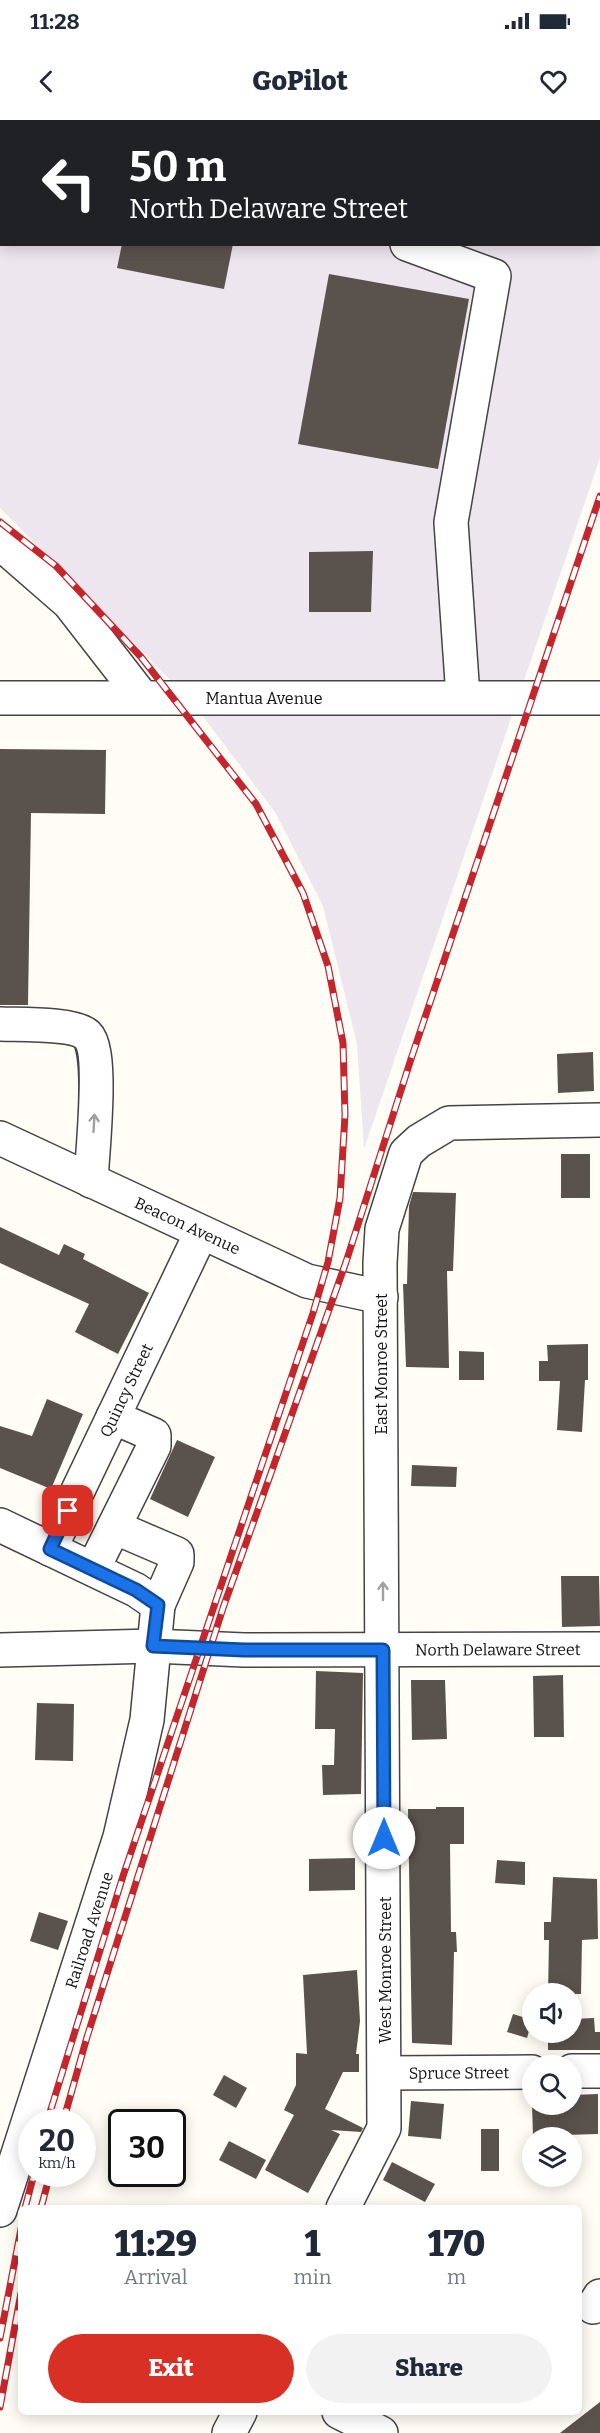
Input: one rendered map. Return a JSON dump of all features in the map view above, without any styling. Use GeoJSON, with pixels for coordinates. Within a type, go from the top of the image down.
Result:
{"type":"FeatureCollection","features":[{"type":"Feature","properties":{"kind":"street"},"geometry":{"type":"LineString","coordinates":[[412,246],[495,276],[451,522],[463,697]]}},
{"type":"Feature","properties":{"kind":"street"},"geometry":{"type":"LineString","coordinates":[[0,543],[69,603],[142,697]]}},
{"type":"Feature","properties":{"kind":"street","name":"Mantua Avenue"},"geometry":{"type":"LineString","coordinates":[[0,698],[600,698]]}},
{"type":"Feature","properties":{"kind":"street"},"geometry":{"type":"LineString","coordinates":[[0,1024],[69,1029],[86,1034],[94,1046],[95,1108],[91,1182]]}},
{"type":"Feature","properties":{"kind":"street","name":"East Monroe Street"},"geometry":{"type":"LineString","coordinates":[[383,1650],[382,1229],[406,1153],[419,1141],[449,1123],[600,1120]]}},
{"type":"Feature","properties":{"kind":"street","name":"Beacon Avenue"},"geometry":{"type":"LineString","coordinates":[[0,1138],[307,1281],[381,1297]]}},
{"type":"Feature","properties":{"kind":"street","name":"Quincy Street"},"geometry":{"type":"LineString","coordinates":[[50,1549],[201,1233]]}},
{"type":"Feature","properties":{"kind":"street"},"geometry":{"type":"LineString","coordinates":[[93,1569],[154,1446],[154,1435],[113,1417]]}},
{"type":"Feature","properties":{"kind":"street"},"geometry":{"type":"LineString","coordinates":[[0,1525],[136,1590],[158,1605]]}},
{"type":"Feature","properties":{"kind":"street","name":"Railroad Avenue"},"geometry":{"type":"LineString","coordinates":[[0,2210],[120,1838],[147,1720],[158,1605],[177,1562],[177,1554],[114,1527]]}},
{"type":"Feature","properties":{"kind":"street","name":"North Delaware Street"},"geometry":{"type":"LineString","coordinates":[[0,1650],[153,1646],[244,1650],[600,1649]]}},
{"type":"Feature","properties":{"kind":"street","name":"West Monroe Street"},"geometry":{"type":"LineString","coordinates":[[345,2205],[384,2128],[383,1650]]}},
{"type":"Feature","properties":{"kind":"street"},"geometry":{"type":"LineString","coordinates":[[582,2071],[600,2071]]}},
{"type":"Feature","properties":{"kind":"street","name":"Spruce Street"},"geometry":{"type":"LineString","coordinates":[[385,2073],[522,2072]]}},
{"type":"Feature","properties":{"kind":"street"},"geometry":{"type":"LineString","coordinates":[[229,2433],[238,2415]]}},
{"type":"Feature","properties":{"kind":"street"},"geometry":{"type":"LineString","coordinates":[[345,2415],[381,2433]]}},
{"type":"Feature","properties":{"kind":"shaded area"},"geometry":{"type":"Polygon","coordinates":[[[0,246],[600,246],[600,458],[364,1149],[357,1044],[323,906],[275,812],[192,702],[0,508],[0,246]]]}},
{"type":"Feature","properties":{"kind":"building"},"geometry":{"type":"Polygon","coordinates":[[[122,246],[233,246],[224,289],[117,268],[122,246]]]}},
{"type":"Feature","properties":{"kind":"building"},"geometry":{"type":"Polygon","coordinates":[[[329,274],[469,299],[438,469],[298,444],[329,274]]]}},
{"type":"Feature","properties":{"kind":"building"},"geometry":{"type":"Polygon","coordinates":[[[373,551],[371,612],[309,612],[309,552],[373,551]]]}},
{"type":"Feature","properties":{"kind":"building"},"geometry":{"type":"Polygon","coordinates":[[[0,749],[106,750],[105,814],[31,813],[28,1005],[0,1005],[0,749]]]}},
{"type":"Feature","properties":{"kind":"building"},"geometry":{"type":"Polygon","coordinates":[[[593,1052],[594,1091],[558,1093],[557,1054],[593,1052]]]}},
{"type":"Feature","properties":{"kind":"building"},"geometry":{"type":"Polygon","coordinates":[[[561,1154],[590,1154],[590,1198],[561,1198],[561,1154]]]}},
{"type":"Feature","properties":{"kind":"building"},"geometry":{"type":"Polygon","coordinates":[[[413,1192],[456,1193],[453,1271],[447,1271],[449,1368],[406,1367],[403,1284],[407,1284],[409,1206],[413,1192]]]}},
{"type":"Feature","properties":{"kind":"building"},"geometry":{"type":"Polygon","coordinates":[[[0,1227],[59,1255],[64,1244],[85,1254],[83,1259],[149,1293],[118,1354],[75,1332],[89,1304],[0,1263],[0,1227]]]}},
{"type":"Feature","properties":{"kind":"building"},"geometry":{"type":"Polygon","coordinates":[[[588,1344],[588,1380],[585,1380],[582,1432],[557,1430],[560,1381],[539,1381],[539,1361],[548,1361],[547,1345],[588,1344]]]}},
{"type":"Feature","properties":{"kind":"building"},"geometry":{"type":"Polygon","coordinates":[[[459,1351],[484,1352],[484,1380],[459,1380],[459,1351]]]}},
{"type":"Feature","properties":{"kind":"building"},"geometry":{"type":"Polygon","coordinates":[[[47,1399],[83,1414],[51,1489],[0,1468],[0,1426],[32,1436],[47,1399]]]}},
{"type":"Feature","properties":{"kind":"building"},"geometry":{"type":"Polygon","coordinates":[[[177,1440],[215,1457],[188,1517],[150,1499],[177,1440]]]}},
{"type":"Feature","properties":{"kind":"building"},"geometry":{"type":"Polygon","coordinates":[[[412,1465],[457,1467],[456,1487],[411,1486],[412,1465]]]}},
{"type":"Feature","properties":{"kind":"building"},"geometry":{"type":"Polygon","coordinates":[[[561,1576],[599,1576],[600,1626],[562,1627],[561,1576]]]}},
{"type":"Feature","properties":{"kind":"building"},"geometry":{"type":"Polygon","coordinates":[[[316,1671],[363,1673],[361,1794],[323,1795],[322,1765],[334,1765],[335,1729],[315,1729],[316,1671]]]}},
{"type":"Feature","properties":{"kind":"building"},"geometry":{"type":"Polygon","coordinates":[[[563,1675],[564,1737],[534,1737],[533,1676],[563,1675]]]}},
{"type":"Feature","properties":{"kind":"building"},"geometry":{"type":"Polygon","coordinates":[[[411,1680],[445,1680],[447,1739],[412,1740],[411,1680]]]}},
{"type":"Feature","properties":{"kind":"building"},"geometry":{"type":"Polygon","coordinates":[[[37,1703],[74,1704],[73,1761],[35,1760],[37,1703]]]}},
{"type":"Feature","properties":{"kind":"building"},"geometry":{"type":"Polygon","coordinates":[[[436,1807],[464,1807],[464,1844],[450,1844],[451,1932],[456,1932],[457,1952],[454,1952],[452,2045],[412,2043],[408,1809],[436,1809],[436,1807]]]}},
{"type":"Feature","properties":{"kind":"building"},"geometry":{"type":"Polygon","coordinates":[[[355,1858],[355,1890],[309,1891],[309,1859],[355,1858]]]}},
{"type":"Feature","properties":{"kind":"building"},"geometry":{"type":"Polygon","coordinates":[[[497,1860],[525,1862],[525,1885],[495,1883],[497,1860]]]}},
{"type":"Feature","properties":{"kind":"building"},"geometry":{"type":"Polygon","coordinates":[[[553,1877],[597,1879],[598,1939],[582,1940],[581,1983],[548,1983],[549,1940],[544,1940],[544,1922],[551,1922],[553,1877]]]}},
{"type":"Feature","properties":{"kind":"building"},"geometry":{"type":"Polygon","coordinates":[[[39,1912],[68,1921],[58,1950],[30,1941],[39,1912]]]}},
{"type":"Feature","properties":{"kind":"building"},"geometry":{"type":"Polygon","coordinates":[[[357,1970],[360,2021],[356,2054],[359,2054],[359,2072],[343,2072],[325,2109],[363,2128],[361,2132],[331,2130],[340,2134],[308,2193],[265,2170],[294,2115],[284,2110],[296,2085],[296,2053],[307,2054],[303,1975],[357,1970]]]}},
{"type":"Feature","properties":{"kind":"building"},"geometry":{"type":"Polygon","coordinates":[[[513,2014],[522,2017],[522,2036],[507,2032],[513,2014]]]}},
{"type":"Feature","properties":{"kind":"building"},"geometry":{"type":"Polygon","coordinates":[[[594,2018],[595,2032],[600,2032],[600,2050],[548,2050],[548,2043],[582,2043],[582,2019],[594,2018]]]}},
{"type":"Feature","properties":{"kind":"building"},"geometry":{"type":"Polygon","coordinates":[[[224,2075],[247,2088],[236,2108],[213,2095],[224,2075]]]}},
{"type":"Feature","properties":{"kind":"building"},"geometry":{"type":"Polygon","coordinates":[[[598,2094],[598,2134],[582,2134],[582,2127],[533,2127],[532,2115],[582,2115],[582,2095],[598,2094]]]}},
{"type":"Feature","properties":{"kind":"building"},"geometry":{"type":"Polygon","coordinates":[[[411,2101],[444,2104],[441,2139],[408,2136],[411,2101]]]}},
{"type":"Feature","properties":{"kind":"building"},"geometry":{"type":"Polygon","coordinates":[[[481,2129],[499,2129],[499,2171],[481,2171],[481,2129]]]}},
{"type":"Feature","properties":{"kind":"building"},"geometry":{"type":"Polygon","coordinates":[[[229,2141],[266,2160],[256,2179],[219,2160],[229,2141]]]}},
{"type":"Feature","properties":{"kind":"building"},"geometry":{"type":"Polygon","coordinates":[[[392,2162],[435,2184],[425,2202],[383,2180],[392,2162]]]}},
{"type":"Feature","properties":{"kind":"building"},"geometry":{"type":"Polygon","coordinates":[[[600,2402],[600,2433],[560,2433],[600,2402]]]}},
{"type":"Feature","properties":{"kind":"railway"},"geometry":{"type":"LineString","coordinates":[[67,2109],[87,2037],[223,1608],[346,1262],[411,1059],[600,496]]}},
{"type":"Feature","properties":{"kind":"railway"},"geometry":{"type":"LineString","coordinates":[[0,522],[56,566],[141,657],[256,804],[303,893],[328,966],[343,1043],[345,1115],[340,1198],[328,1262],[313,1313],[123,1876],[51,2109]]}},
{"type":"Feature","properties":{"kind":"railway"},"geometry":{"type":"LineString","coordinates":[[26,2205],[31,2187]]}},
{"type":"Feature","properties":{"kind":"railway"},"geometry":{"type":"LineString","coordinates":[[42,2205],[47,2187]]}},
{"type":"Feature","properties":{"kind":"railway"},"geometry":{"type":"LineString","coordinates":[[0,2338],[18,2245]]}},
{"type":"Feature","properties":{"kind":"railway"},"geometry":{"type":"LineString","coordinates":[[0,2407],[18,2309]]}},
{"type":"Feature","properties":{"kind":"route"},"geometry":{"type":"LineString","coordinates":[[68,1511],[50,1549],[136,1590],[158,1605],[153,1646],[199,1646],[244,1650],[383,1650],[384,1838]]}}]}
